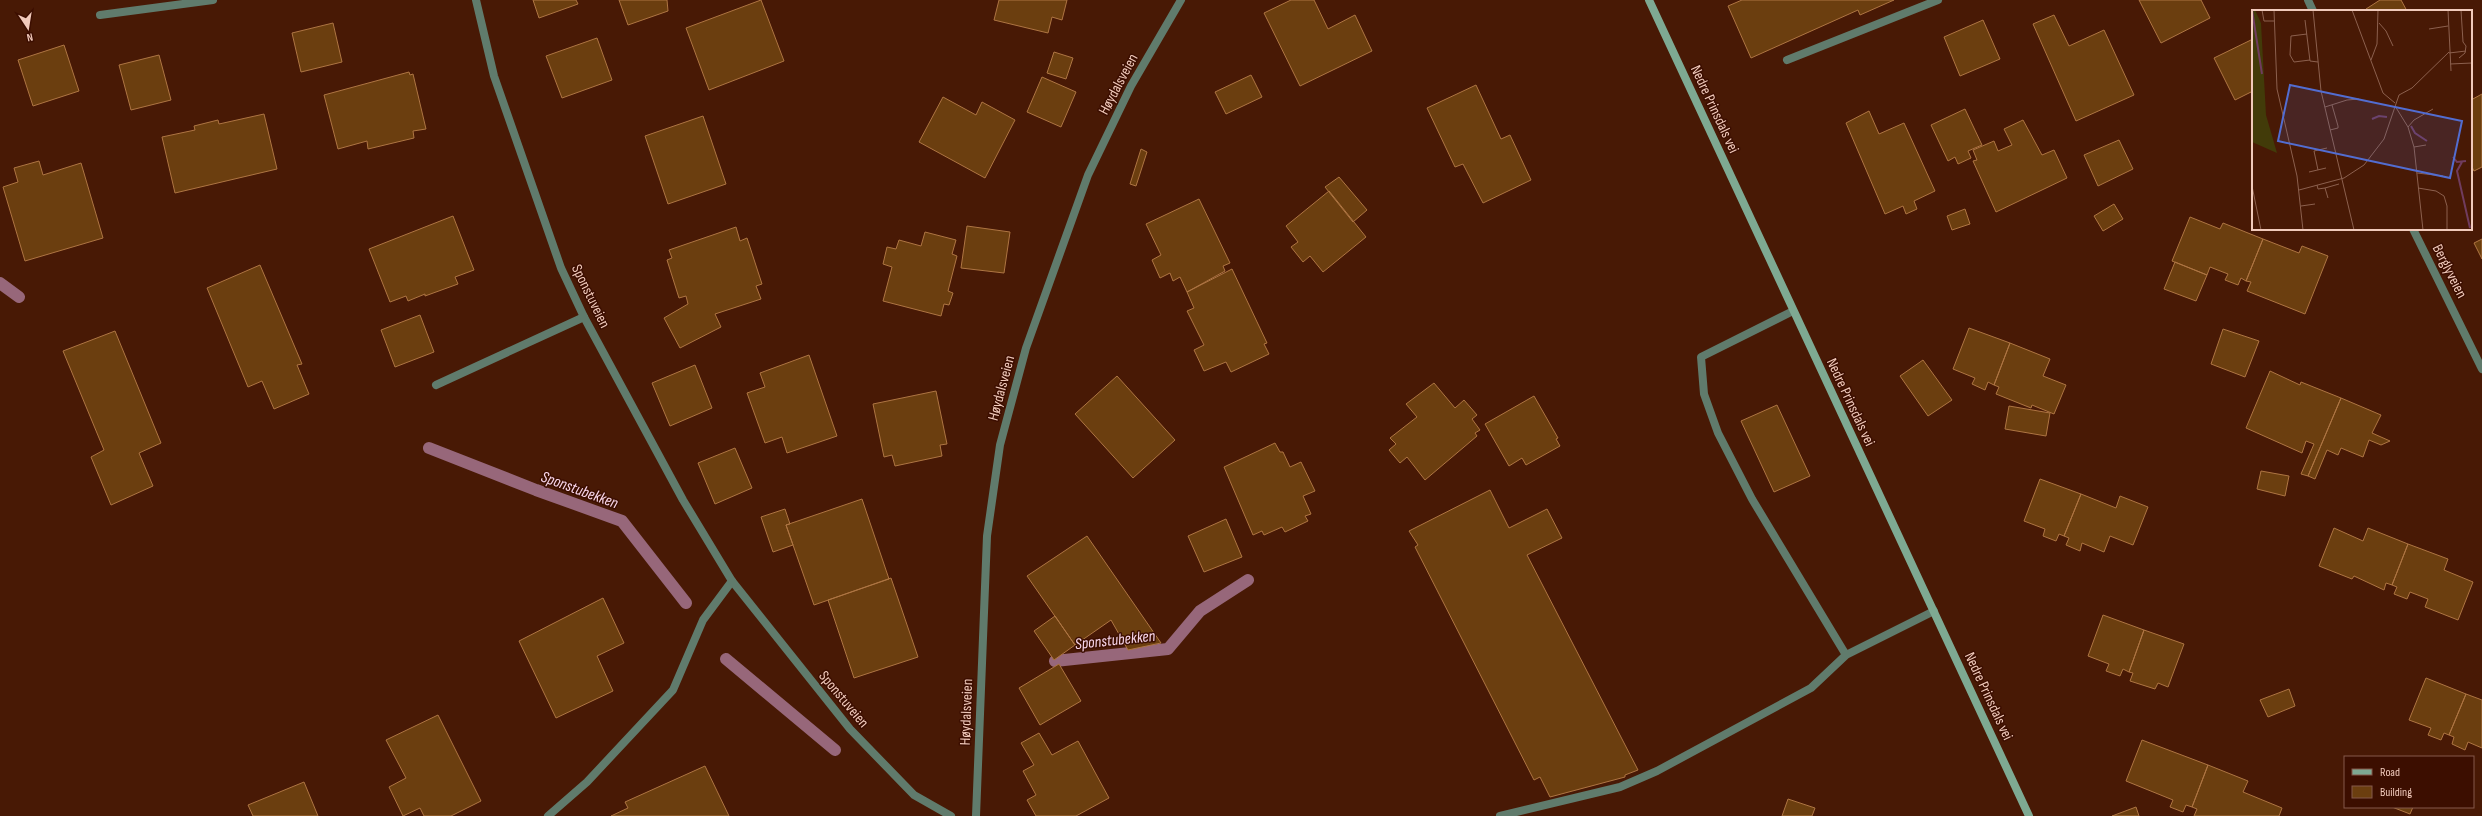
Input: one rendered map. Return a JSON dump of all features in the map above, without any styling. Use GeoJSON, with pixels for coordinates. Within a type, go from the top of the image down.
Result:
{"type":"FeatureCollection","features":[{"type":"Feature","properties":{"kind":"main road","name":"Nedre Prinsdals vei"},"geometry":{"type":"LineString","coordinates":[[1649,0],[2029,816]]}},
{"type":"Feature","properties":{"kind":"street"},"geometry":{"type":"LineString","coordinates":[[100,14],[213,0]]}},
{"type":"Feature","properties":{"kind":"street","name":"Sponstuveien"},"geometry":{"type":"LineString","coordinates":[[476,0],[494,76],[510,126],[561,268],[584,317],[683,500],[732,582],[850,729],[914,795],[952,816]]}},
{"type":"Feature","properties":{"kind":"street","name":"Høydalsveien"},"geometry":{"type":"LineString","coordinates":[[976,816],[987,536],[1000,445],[1026,348],[1088,175],[1132,86],[1181,0]]}},
{"type":"Feature","properties":{"kind":"street"},"geometry":{"type":"LineString","coordinates":[[1787,60],[1938,0]]}},
{"type":"Feature","properties":{"kind":"street"},"geometry":{"type":"LineString","coordinates":[[2308,0],[2313,10]]}},
{"type":"Feature","properties":{"kind":"street","name":"Berglyveien"},"geometry":{"type":"LineString","coordinates":[[2413,230],[2482,369]]}},
{"type":"Feature","properties":{"kind":"street"},"geometry":{"type":"LineString","coordinates":[[1793,311],[1701,357],[1704,394],[1718,433],[1752,499],[1846,656]]}},
{"type":"Feature","properties":{"kind":"street"},"geometry":{"type":"LineString","coordinates":[[436,385],[584,317]]}},
{"type":"Feature","properties":{"kind":"street"},"geometry":{"type":"LineString","coordinates":[[548,816],[587,782],[672,690],[703,620],[732,582]]}},
{"type":"Feature","properties":{"kind":"street"},"geometry":{"type":"LineString","coordinates":[[1500,816],[1620,787],[1644,777],[1811,688],[1846,656],[1934,611]]}},
{"type":"Feature","properties":{"kind":"building"},"geometry":{"type":"Polygon","coordinates":[[[533,0],[576,0],[578,4],[539,18],[533,0]]]}},
{"type":"Feature","properties":{"kind":"building"},"geometry":{"type":"Polygon","coordinates":[[[619,0],[667,0],[668,11],[628,25],[619,0]]]}},
{"type":"Feature","properties":{"kind":"building"},"geometry":{"type":"Polygon","coordinates":[[[761,0],[784,61],[709,90],[686,28],[761,0]]]}},
{"type":"Feature","properties":{"kind":"building"},"geometry":{"type":"Polygon","coordinates":[[[999,0],[1067,0],[1062,20],[1052,17],[1048,33],[994,20],[999,0]]]}},
{"type":"Feature","properties":{"kind":"building"},"geometry":{"type":"Polygon","coordinates":[[[1291,0],[1314,0],[1328,29],[1355,15],[1372,51],[1300,86],[1264,13],[1291,0]]]}},
{"type":"Feature","properties":{"kind":"building"},"geometry":{"type":"Polygon","coordinates":[[[1742,0],[1894,0],[1860,15],[1858,10],[1751,58],[1728,6],[1742,0]]]}},
{"type":"Feature","properties":{"kind":"building"},"geometry":{"type":"Polygon","coordinates":[[[2139,0],[2201,0],[2210,18],[2161,43],[2139,0]]]}},
{"type":"Feature","properties":{"kind":"building"},"geometry":{"type":"Polygon","coordinates":[[[2380,0],[2401,0],[2406,10],[2366,10],[2380,0]]]}},
{"type":"Feature","properties":{"kind":"building"},"geometry":{"type":"Polygon","coordinates":[[[2054,15],[2069,46],[2104,30],[2134,95],[2076,121],[2033,24],[2054,15]]]}},
{"type":"Feature","properties":{"kind":"building"},"geometry":{"type":"Polygon","coordinates":[[[1983,20],[2000,59],[1960,76],[1944,37],[1983,20]]]}},
{"type":"Feature","properties":{"kind":"building"},"geometry":{"type":"Polygon","coordinates":[[[333,23],[342,62],[301,72],[292,33],[333,23]]]}},
{"type":"Feature","properties":{"kind":"building"},"geometry":{"type":"Polygon","coordinates":[[[597,38],[612,80],[562,98],[546,56],[597,38]]]}},
{"type":"Feature","properties":{"kind":"building"},"geometry":{"type":"Polygon","coordinates":[[[2252,39],[2252,92],[2235,100],[2214,58],[2252,39]]]}},
{"type":"Feature","properties":{"kind":"building"},"geometry":{"type":"Polygon","coordinates":[[[64,45],[79,91],[33,106],[18,60],[64,45]]]}},
{"type":"Feature","properties":{"kind":"building"},"geometry":{"type":"Polygon","coordinates":[[[1054,52],[1073,58],[1066,79],[1047,73],[1054,52]]]}},
{"type":"Feature","properties":{"kind":"building"},"geometry":{"type":"Polygon","coordinates":[[[159,55],[171,100],[131,110],[119,65],[159,55]]]}},
{"type":"Feature","properties":{"kind":"building"},"geometry":{"type":"Polygon","coordinates":[[[409,72],[410,75],[413,74],[426,129],[413,131],[414,138],[368,149],[367,141],[338,149],[324,95],[409,72]]]}},
{"type":"Feature","properties":{"kind":"building"},"geometry":{"type":"Polygon","coordinates":[[[1251,75],[1262,97],[1226,114],[1215,92],[1251,75]]]}},
{"type":"Feature","properties":{"kind":"building"},"geometry":{"type":"Polygon","coordinates":[[[1042,77],[1076,92],[1061,127],[1027,112],[1042,77]]]}},
{"type":"Feature","properties":{"kind":"building"},"geometry":{"type":"Polygon","coordinates":[[[1476,85],[1501,139],[1510,135],[1531,180],[1483,203],[1463,164],[1455,167],[1427,108],[1476,85]]]}},
{"type":"Feature","properties":{"kind":"building"},"geometry":{"type":"Polygon","coordinates":[[[2482,94],[2482,167],[2474,171],[2472,167],[2472,99],[2482,94]]]}},
{"type":"Feature","properties":{"kind":"building"},"geometry":{"type":"Polygon","coordinates":[[[943,97],[976,115],[982,102],[1015,120],[985,178],[919,142],[943,97]]]}},
{"type":"Feature","properties":{"kind":"building"},"geometry":{"type":"Polygon","coordinates":[[[1965,109],[1982,145],[1968,151],[1971,158],[1958,164],[1955,157],[1948,161],[1931,125],[1965,109]]]}},
{"type":"Feature","properties":{"kind":"building"},"geometry":{"type":"Polygon","coordinates":[[[1869,111],[1879,134],[1904,123],[1935,191],[1914,201],[1917,209],[1906,214],[1903,206],[1885,214],[1846,123],[1869,111]]]}},
{"type":"Feature","properties":{"kind":"building"},"geometry":{"type":"Polygon","coordinates":[[[264,114],[277,169],[175,193],[162,137],[195,130],[194,126],[218,120],[219,124],[264,114]]]}},
{"type":"Feature","properties":{"kind":"building"},"geometry":{"type":"Polygon","coordinates":[[[703,116],[726,184],[668,204],[645,136],[703,116]]]}},
{"type":"Feature","properties":{"kind":"building"},"geometry":{"type":"Polygon","coordinates":[[[2023,120],[2042,155],[2054,150],[2067,178],[1996,212],[1973,161],[1977,160],[1973,150],[1994,141],[1998,151],[2012,145],[2004,129],[2023,120]]]}},
{"type":"Feature","properties":{"kind":"building"},"geometry":{"type":"Polygon","coordinates":[[[2119,140],[2133,169],[2098,186],[2084,155],[2119,140]]]}},
{"type":"Feature","properties":{"kind":"building"},"geometry":{"type":"Polygon","coordinates":[[[1141,149],[1147,152],[1136,186],[1130,184],[1141,149]]]}},
{"type":"Feature","properties":{"kind":"building"},"geometry":{"type":"Polygon","coordinates":[[[39,161],[43,175],[81,163],[103,238],[25,261],[3,187],[18,182],[14,168],[39,161]]]}},
{"type":"Feature","properties":{"kind":"building"},"geometry":{"type":"Polygon","coordinates":[[[1339,177],[1367,210],[1353,222],[1325,187],[1339,177]]]}},
{"type":"Feature","properties":{"kind":"building"},"geometry":{"type":"Polygon","coordinates":[[[1329,191],[1366,237],[1323,272],[1310,256],[1303,262],[1291,247],[1298,242],[1286,226],[1329,191]]]}},
{"type":"Feature","properties":{"kind":"building"},"geometry":{"type":"Polygon","coordinates":[[[1199,199],[1230,263],[1223,266],[1225,271],[1187,292],[1180,277],[1173,281],[1170,273],[1160,278],[1152,260],[1161,255],[1146,224],[1199,199]]]}},
{"type":"Feature","properties":{"kind":"building"},"geometry":{"type":"Polygon","coordinates":[[[2114,204],[2123,219],[2103,231],[2094,216],[2114,204]]]}},
{"type":"Feature","properties":{"kind":"building"},"geometry":{"type":"Polygon","coordinates":[[[1965,209],[1970,224],[1952,230],[1947,216],[1965,209]]]}},
{"type":"Feature","properties":{"kind":"building"},"geometry":{"type":"Polygon","coordinates":[[[453,216],[474,270],[455,277],[458,284],[408,301],[406,296],[390,302],[369,249],[453,216]]]}},
{"type":"Feature","properties":{"kind":"building"},"geometry":{"type":"Polygon","coordinates":[[[2190,217],[2220,229],[2223,223],[2263,239],[2246,281],[2241,278],[2238,285],[2225,280],[2228,274],[2210,267],[2207,275],[2172,261],[2190,217]]]}},
{"type":"Feature","properties":{"kind":"building"},"geometry":{"type":"Polygon","coordinates":[[[967,226],[1010,232],[1004,273],[961,268],[967,226]]]}},
{"type":"Feature","properties":{"kind":"building"},"geometry":{"type":"Polygon","coordinates":[[[736,227],[740,241],[747,238],[762,284],[756,286],[761,299],[715,314],[721,327],[680,348],[664,318],[688,304],[686,296],[679,298],[667,260],[672,258],[669,250],[736,227]]]}},
{"type":"Feature","properties":{"kind":"building"},"geometry":{"type":"Polygon","coordinates":[[[925,232],[956,240],[952,254],[957,256],[948,291],[953,293],[949,305],[944,304],[941,316],[883,301],[892,267],[883,264],[887,247],[896,249],[899,240],[921,246],[925,232]]]}},
{"type":"Feature","properties":{"kind":"building"},"geometry":{"type":"Polygon","coordinates":[[[2263,239],[2299,253],[2302,246],[2328,256],[2305,314],[2247,291],[2251,282],[2246,281],[2263,239]]]}},
{"type":"Feature","properties":{"kind":"building"},"geometry":{"type":"Polygon","coordinates":[[[2482,239],[2482,259],[2474,243],[2482,239]]]}},
{"type":"Feature","properties":{"kind":"building"},"geometry":{"type":"Polygon","coordinates":[[[2175,262],[2207,275],[2196,301],[2164,289],[2175,262]]]}},
{"type":"Feature","properties":{"kind":"building"},"geometry":{"type":"Polygon","coordinates":[[[260,265],[302,364],[297,365],[309,394],[274,409],[262,381],[248,387],[207,288],[260,265]]]}},
{"type":"Feature","properties":{"kind":"building"},"geometry":{"type":"Polygon","coordinates":[[[1232,269],[1267,343],[1264,344],[1269,354],[1231,372],[1226,362],[1204,371],[1194,350],[1204,345],[1187,311],[1194,308],[1187,292],[1232,269]]]}},
{"type":"Feature","properties":{"kind":"building"},"geometry":{"type":"Polygon","coordinates":[[[420,315],[434,352],[395,367],[381,330],[420,315]]]}},
{"type":"Feature","properties":{"kind":"building"},"geometry":{"type":"Polygon","coordinates":[[[1969,328],[2010,343],[1994,385],[1988,382],[1985,390],[1972,384],[1975,378],[1953,369],[1969,328]]]}},
{"type":"Feature","properties":{"kind":"building"},"geometry":{"type":"Polygon","coordinates":[[[2223,329],[2259,341],[2245,377],[2211,364],[2223,329]]]}},
{"type":"Feature","properties":{"kind":"building"},"geometry":{"type":"Polygon","coordinates":[[[115,331],[161,443],[139,453],[153,486],[111,505],[91,457],[104,450],[63,351],[115,331]]]}},
{"type":"Feature","properties":{"kind":"building"},"geometry":{"type":"Polygon","coordinates":[[[2010,343],[2050,359],[2043,376],[2066,385],[2054,414],[2032,405],[2031,408],[1996,394],[1999,387],[1994,385],[2010,343]]]}},
{"type":"Feature","properties":{"kind":"building"},"geometry":{"type":"Polygon","coordinates":[[[809,355],[837,436],[787,453],[782,437],[765,443],[747,393],[765,387],[760,373],[809,355]]]}},
{"type":"Feature","properties":{"kind":"building"},"geometry":{"type":"Polygon","coordinates":[[[1923,360],[1952,400],[1928,416],[1900,376],[1923,360]]]}},
{"type":"Feature","properties":{"kind":"building"},"geometry":{"type":"Polygon","coordinates":[[[695,365],[712,408],[670,426],[652,383],[695,365]]]}},
{"type":"Feature","properties":{"kind":"building"},"geometry":{"type":"Polygon","coordinates":[[[2270,371],[2300,385],[2301,382],[2341,398],[2308,476],[2301,474],[2314,444],[2306,441],[2302,453],[2246,428],[2270,371]]]}},
{"type":"Feature","properties":{"kind":"building"},"geometry":{"type":"Polygon","coordinates":[[[1117,376],[1175,440],[1133,478],[1075,414],[1117,376]]]}},
{"type":"Feature","properties":{"kind":"building"},"geometry":{"type":"Polygon","coordinates":[[[1434,383],[1455,408],[1464,400],[1477,415],[1472,419],[1480,430],[1475,433],[1477,436],[1425,480],[1407,457],[1400,463],[1389,450],[1396,444],[1390,438],[1417,417],[1406,404],[1434,383]]]}},
{"type":"Feature","properties":{"kind":"building"},"geometry":{"type":"Polygon","coordinates":[[[936,391],[947,444],[940,445],[942,456],[895,466],[892,455],[884,457],[873,404],[936,391]]]}},
{"type":"Feature","properties":{"kind":"building"},"geometry":{"type":"Polygon","coordinates":[[[1534,396],[1558,438],[1556,439],[1560,446],[1526,465],[1522,458],[1509,466],[1485,424],[1534,396]]]}},
{"type":"Feature","properties":{"kind":"building"},"geometry":{"type":"Polygon","coordinates":[[[2341,398],[2381,415],[2372,433],[2390,441],[2381,445],[2369,440],[2363,457],[2341,448],[2338,455],[2327,450],[2315,479],[2308,476],[2341,398]]]}},
{"type":"Feature","properties":{"kind":"building"},"geometry":{"type":"Polygon","coordinates":[[[1777,405],[1810,476],[1774,492],[1741,421],[1777,405]]]}},
{"type":"Feature","properties":{"kind":"building"},"geometry":{"type":"Polygon","coordinates":[[[2009,406],[2050,413],[2046,436],[2005,429],[2009,406]]]}},
{"type":"Feature","properties":{"kind":"building"},"geometry":{"type":"Polygon","coordinates":[[[1275,443],[1280,452],[1283,452],[1290,467],[1301,462],[1315,491],[1303,496],[1311,514],[1305,516],[1308,521],[1285,532],[1282,527],[1264,535],[1262,531],[1253,535],[1224,467],[1275,443]]]}},
{"type":"Feature","properties":{"kind":"building"},"geometry":{"type":"Polygon","coordinates":[[[735,448],[752,488],[715,504],[698,463],[735,448]]]}},
{"type":"Feature","properties":{"kind":"building"},"geometry":{"type":"Polygon","coordinates":[[[2261,471],[2289,476],[2285,496],[2257,489],[2261,471]]]}},
{"type":"Feature","properties":{"kind":"building"},"geometry":{"type":"Polygon","coordinates":[[[2040,479],[2081,494],[2064,536],[2059,534],[2056,541],[2043,536],[2045,529],[2024,521],[2040,479]]]}},
{"type":"Feature","properties":{"kind":"building"},"geometry":{"type":"Polygon","coordinates":[[[1490,490],[1509,528],[1547,509],[1562,538],[1527,555],[1638,770],[1625,775],[1625,777],[1550,797],[1540,777],[1534,780],[1415,547],[1418,545],[1409,531],[1490,490]]]}},
{"type":"Feature","properties":{"kind":"building"},"geometry":{"type":"Polygon","coordinates":[[[2081,494],[2116,508],[2120,496],[2148,507],[2133,545],[2110,536],[2104,552],[2082,543],[2080,551],[2066,545],[2069,538],[2064,536],[2081,494]]]}},
{"type":"Feature","properties":{"kind":"building"},"geometry":{"type":"Polygon","coordinates":[[[862,499],[889,579],[814,605],[786,525],[862,499]]]}},
{"type":"Feature","properties":{"kind":"building"},"geometry":{"type":"Polygon","coordinates":[[[785,509],[790,524],[786,525],[793,545],[773,552],[761,517],[785,509]]]}},
{"type":"Feature","properties":{"kind":"building"},"geometry":{"type":"Polygon","coordinates":[[[1226,519],[1242,557],[1204,572],[1188,536],[1226,519]]]}},
{"type":"Feature","properties":{"kind":"building"},"geometry":{"type":"Polygon","coordinates":[[[2334,528],[2363,541],[2368,528],[2408,544],[2392,585],[2386,583],[2384,590],[2354,576],[2352,579],[2319,566],[2334,528]]]}},
{"type":"Feature","properties":{"kind":"building"},"geometry":{"type":"Polygon","coordinates":[[[1087,536],[1161,643],[1128,650],[1111,620],[1075,645],[1027,576],[1087,536]]]}},
{"type":"Feature","properties":{"kind":"building"},"geometry":{"type":"Polygon","coordinates":[[[2408,544],[2448,559],[2444,570],[2473,582],[2458,620],[2425,607],[2428,599],[2410,592],[2407,599],[2394,594],[2397,587],[2392,585],[2408,544]]]}},
{"type":"Feature","properties":{"kind":"building"},"geometry":{"type":"Polygon","coordinates":[[[891,578],[918,657],[854,678],[828,600],[891,578]]]}},
{"type":"Feature","properties":{"kind":"building"},"geometry":{"type":"Polygon","coordinates":[[[603,598],[624,643],[597,656],[613,691],[556,718],[519,641],[603,598]]]}},
{"type":"Feature","properties":{"kind":"building"},"geometry":{"type":"Polygon","coordinates":[[[2103,615],[2144,630],[2129,672],[2123,669],[2120,676],[2106,671],[2109,664],[2088,656],[2103,615]]]}},
{"type":"Feature","properties":{"kind":"building"},"geometry":{"type":"Polygon","coordinates":[[[1055,616],[1075,645],[1054,660],[1034,631],[1055,616]]]}},
{"type":"Feature","properties":{"kind":"building"},"geometry":{"type":"Polygon","coordinates":[[[2144,630],[2184,644],[2168,687],[2158,683],[2155,689],[2130,681],[2133,673],[2129,672],[2144,630]]]}},
{"type":"Feature","properties":{"kind":"building"},"geometry":{"type":"Polygon","coordinates":[[[1059,664],[1081,701],[1040,725],[1019,688],[1059,664]]]}},
{"type":"Feature","properties":{"kind":"building"},"geometry":{"type":"Polygon","coordinates":[[[2426,678],[2466,694],[2449,735],[2444,733],[2441,740],[2428,735],[2431,728],[2409,720],[2426,678]]]}},
{"type":"Feature","properties":{"kind":"building"},"geometry":{"type":"Polygon","coordinates":[[[2289,689],[2295,706],[2268,717],[2260,700],[2289,689]]]}},
{"type":"Feature","properties":{"kind":"building"},"geometry":{"type":"Polygon","coordinates":[[[2466,694],[2482,700],[2482,748],[2468,742],[2465,750],[2452,744],[2454,737],[2449,735],[2466,694]]]}},
{"type":"Feature","properties":{"kind":"building"},"geometry":{"type":"Polygon","coordinates":[[[438,715],[481,801],[451,816],[424,816],[420,808],[403,816],[389,787],[406,778],[386,740],[438,715]]]}},
{"type":"Feature","properties":{"kind":"building"},"geometry":{"type":"Polygon","coordinates":[[[1039,733],[1052,755],[1078,741],[1109,798],[1076,816],[1036,816],[1027,800],[1036,795],[1023,771],[1034,765],[1021,743],[1039,733]]]}},
{"type":"Feature","properties":{"kind":"building"},"geometry":{"type":"Polygon","coordinates":[[[2142,740],[2208,765],[2192,807],[2186,805],[2183,812],[2170,807],[2173,800],[2126,781],[2142,740]]]}},
{"type":"Feature","properties":{"kind":"building"},"geometry":{"type":"Polygon","coordinates":[[[2208,765],[2248,781],[2243,792],[2282,808],[2279,816],[2194,816],[2197,809],[2192,807],[2208,765]]]}},
{"type":"Feature","properties":{"kind":"building"},"geometry":{"type":"Polygon","coordinates":[[[705,766],[729,816],[611,816],[628,808],[625,802],[705,766]]]}},
{"type":"Feature","properties":{"kind":"building"},"geometry":{"type":"Polygon","coordinates":[[[304,782],[318,816],[253,816],[248,805],[304,782]]]}},
{"type":"Feature","properties":{"kind":"building"},"geometry":{"type":"Polygon","coordinates":[[[1788,799],[1815,808],[1812,816],[1782,816],[1788,799]]]}},
{"type":"Feature","properties":{"kind":"building"},"geometry":{"type":"Polygon","coordinates":[[[2136,807],[2139,816],[2112,816],[2136,807]]]}},
{"type":"Feature","properties":{"kind":"building"},"geometry":{"type":"Polygon","coordinates":[[[2395,808],[2413,808],[2410,814],[2395,808]]]}},
{"type":"Feature","properties":{"kind":"waterway","name":"Sponstubekken"},"geometry":{"type":"LineString","coordinates":[[0,283],[19,297]]}},
{"type":"Feature","properties":{"kind":"waterway","name":"Sponstubekken"},"geometry":{"type":"LineString","coordinates":[[429,448],[536,490],[622,521],[686,603]]}},
{"type":"Feature","properties":{"kind":"waterway","name":"Sponstubekken"},"geometry":{"type":"LineString","coordinates":[[1055,661],[1168,649],[1200,611],[1248,580]]}},
{"type":"Feature","properties":{"kind":"waterway","name":"Sponstubekken"},"geometry":{"type":"LineString","coordinates":[[726,659],[835,750]]}}]}
